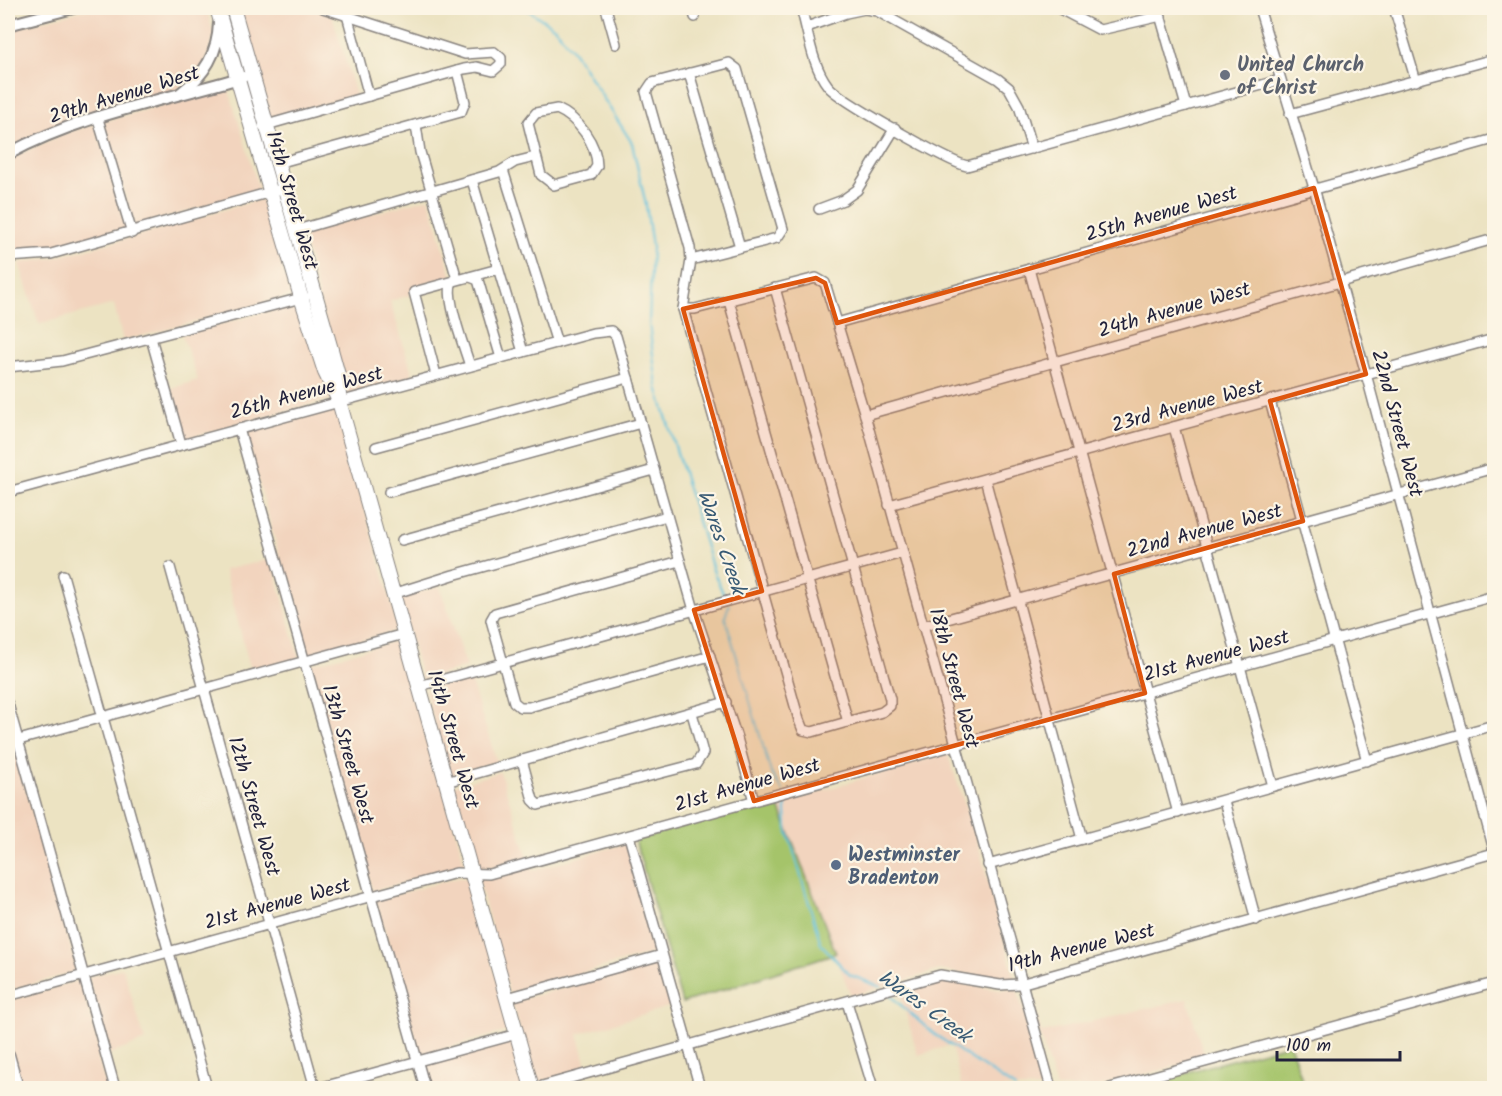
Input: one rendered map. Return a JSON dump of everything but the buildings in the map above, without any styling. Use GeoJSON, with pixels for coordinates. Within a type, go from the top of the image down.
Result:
{"type":"FeatureCollection","features":[{"type":"Feature","properties":{"kind":"main road","name":"14th Street West"},"geometry":{"type":"LineString","coordinates":[[233,8],[338,375],[339,401]]}},
{"type":"Feature","properties":{"kind":"main road","name":"14th Street West"},"geometry":{"type":"LineString","coordinates":[[218,12],[301,297],[325,372],[339,401],[534,1089]]}},
{"type":"Feature","properties":{"kind":"main road"},"geometry":{"type":"LineString","coordinates":[[8,1055],[17,1089]]}},
{"type":"Feature","properties":{"kind":"street"},"geometry":{"type":"LineString","coordinates":[[8,25],[73,8]]}},
{"type":"Feature","properties":{"kind":"street"},"geometry":{"type":"LineString","coordinates":[[252,129],[470,67],[493,71],[499,67],[501,61],[494,52],[470,55],[323,8]]}},
{"type":"Feature","properties":{"kind":"street"},"geometry":{"type":"LineString","coordinates":[[606,8],[616,44]]}},
{"type":"Feature","properties":{"kind":"street"},"geometry":{"type":"LineString","coordinates":[[801,8],[819,68],[830,88],[951,161],[967,166],[1280,80]]}},
{"type":"Feature","properties":{"kind":"street"},"geometry":{"type":"LineString","coordinates":[[1058,8],[1100,30],[1120,27],[1159,12],[1186,106]]}},
{"type":"Feature","properties":{"kind":"street","name":"22nd Street West"},"geometry":{"type":"LineString","coordinates":[[1259,8],[1314,188],[1366,374],[1494,852]]}},
{"type":"Feature","properties":{"kind":"street"},"geometry":{"type":"LineString","coordinates":[[1394,8],[1416,81]]}},
{"type":"Feature","properties":{"kind":"street"},"geometry":{"type":"LineString","coordinates":[[807,27],[865,9],[888,15],[1009,88],[1019,106],[1032,149]]}},
{"type":"Feature","properties":{"kind":"street"},"geometry":{"type":"LineString","coordinates":[[176,96],[194,83],[209,64],[217,42],[218,12]]}},
{"type":"Feature","properties":{"kind":"street"},"geometry":{"type":"LineString","coordinates":[[347,15],[369,96]]}},
{"type":"Feature","properties":{"kind":"street"},"geometry":{"type":"LineString","coordinates":[[470,55],[470,67]]}},
{"type":"Feature","properties":{"kind":"street"},"geometry":{"type":"LineString","coordinates":[[1290,114],[1494,59]]}},
{"type":"Feature","properties":{"kind":"street"},"geometry":{"type":"LineString","coordinates":[[683,309],[695,309],[775,288],[890,706],[882,712],[812,732],[802,730],[683,309],[691,260],[688,237],[647,89],[652,83],[729,63],[737,69],[783,227],[782,233],[777,237],[691,260]]}},
{"type":"Feature","properties":{"kind":"street"},"geometry":{"type":"LineString","coordinates":[[278,163],[464,110],[465,102],[457,71]]}},
{"type":"Feature","properties":{"kind":"street"},"geometry":{"type":"LineString","coordinates":[[689,73],[740,247]]}},
{"type":"Feature","properties":{"kind":"street","name":"29th Avenue West"},"geometry":{"type":"LineString","coordinates":[[8,154],[42,137],[98,118],[253,75]]}},
{"type":"Feature","properties":{"kind":"street"},"geometry":{"type":"LineString","coordinates":[[557,109],[566,113],[594,144],[597,166],[591,175],[554,184],[543,179],[535,157],[528,129],[529,119],[540,111],[557,109]]}},
{"type":"Feature","properties":{"kind":"street"},"geometry":{"type":"LineString","coordinates":[[98,118],[132,233]]}},
{"type":"Feature","properties":{"kind":"street"},"geometry":{"type":"LineString","coordinates":[[416,124],[420,152],[454,281]]}},
{"type":"Feature","properties":{"kind":"street"},"geometry":{"type":"LineString","coordinates":[[819,209],[843,200],[857,190],[895,128]]}},
{"type":"Feature","properties":{"kind":"street","name":"25th Avenue West"},"geometry":{"type":"LineString","coordinates":[[837,323],[1494,139]]}},
{"type":"Feature","properties":{"kind":"street"},"geometry":{"type":"LineString","coordinates":[[297,230],[472,180],[503,170],[516,162],[535,157]]}},
{"type":"Feature","properties":{"kind":"street"},"geometry":{"type":"LineString","coordinates":[[503,170],[558,343]]}},
{"type":"Feature","properties":{"kind":"street"},"geometry":{"type":"LineString","coordinates":[[472,180],[523,352]]}},
{"type":"Feature","properties":{"kind":"street"},"geometry":{"type":"LineString","coordinates":[[8,257],[51,254],[285,188]]}},
{"type":"Feature","properties":{"kind":"street","name":"24th Avenue West"},"geometry":{"type":"LineString","coordinates":[[865,415],[1494,239]]}},
{"type":"Feature","properties":{"kind":"street"},"geometry":{"type":"LineString","coordinates":[[436,375],[414,292],[498,269]]}},
{"type":"Feature","properties":{"kind":"street"},"geometry":{"type":"LineString","coordinates":[[1029,269],[1178,813]]}},
{"type":"Feature","properties":{"kind":"street"},"geometry":{"type":"LineString","coordinates":[[470,276],[478,280],[501,358]]}},
{"type":"Feature","properties":{"kind":"street","name":"18th Street West"},"geometry":{"type":"LineString","coordinates":[[775,288],[816,278],[825,283],[865,415],[1020,984],[1051,1089]]}},
{"type":"Feature","properties":{"kind":"street"},"geometry":{"type":"LineString","coordinates":[[454,281],[449,288],[452,304],[470,366]]}},
{"type":"Feature","properties":{"kind":"street"},"geometry":{"type":"LineString","coordinates":[[8,367],[47,364],[316,294]]}},
{"type":"Feature","properties":{"kind":"street"},"geometry":{"type":"LineString","coordinates":[[729,300],[848,722]]}},
{"type":"Feature","properties":{"kind":"street","name":"26th Avenue West"},"geometry":{"type":"LineString","coordinates":[[8,492],[605,330],[613,333],[628,378]]}},
{"type":"Feature","properties":{"kind":"street"},"geometry":{"type":"LineString","coordinates":[[151,338],[181,444]]}},
{"type":"Feature","properties":{"kind":"street","name":"23rd Avenue West"},"geometry":{"type":"LineString","coordinates":[[889,506],[1494,339]]}},
{"type":"Feature","properties":{"kind":"street"},"geometry":{"type":"LineString","coordinates":[[376,447],[628,378],[694,610],[726,702],[754,801]]}},
{"type":"Feature","properties":{"kind":"street"},"geometry":{"type":"LineString","coordinates":[[1270,401],[1367,761]]}},
{"type":"Feature","properties":{"kind":"street"},"geometry":{"type":"LineString","coordinates":[[388,492],[641,423]]}},
{"type":"Feature","properties":{"kind":"street"},"geometry":{"type":"LineString","coordinates":[[1174,427],[1272,786]]}},
{"type":"Feature","properties":{"kind":"street","name":"13th Street West"},"geometry":{"type":"LineString","coordinates":[[239,429],[425,1089]]}},
{"type":"Feature","properties":{"kind":"street","name":"22nd Avenue West"},"geometry":{"type":"LineString","coordinates":[[922,626],[1494,468]]}},
{"type":"Feature","properties":{"kind":"street"},"geometry":{"type":"LineString","coordinates":[[402,540],[654,470]]}},
{"type":"Feature","properties":{"kind":"street"},"geometry":{"type":"LineString","coordinates":[[985,479],[1082,839]]}},
{"type":"Feature","properties":{"kind":"street"},"geometry":{"type":"LineString","coordinates":[[393,594],[453,574],[667,516]]}},
{"type":"Feature","properties":{"kind":"street"},"geometry":{"type":"LineString","coordinates":[[419,686],[902,553]]}},
{"type":"Feature","properties":{"kind":"street"},"geometry":{"type":"LineString","coordinates":[[680,561],[499,612],[492,617],[514,702],[520,707],[710,656]]}},
{"type":"Feature","properties":{"kind":"street","name":"12th Street West"},"geometry":{"type":"LineString","coordinates":[[170,567],[317,1089]]}},
{"type":"Feature","properties":{"kind":"street"},"geometry":{"type":"LineString","coordinates":[[63,574],[207,1089]]}},
{"type":"Feature","properties":{"kind":"street","name":"21st Avenue West"},"geometry":{"type":"LineString","coordinates":[[8,996],[456,873],[489,874],[1494,596]]}},
{"type":"Feature","properties":{"kind":"street"},"geometry":{"type":"LineString","coordinates":[[8,743],[404,634]]}},
{"type":"Feature","properties":{"kind":"street"},"geometry":{"type":"LineString","coordinates":[[446,782],[726,702]]}},
{"type":"Feature","properties":{"kind":"street"},"geometry":{"type":"LineString","coordinates":[[8,704],[115,1089]]}},
{"type":"Feature","properties":{"kind":"street"},"geometry":{"type":"LineString","coordinates":[[522,760],[533,800],[538,805],[696,764],[702,757],[692,713]]}},
{"type":"Feature","properties":{"kind":"street"},"geometry":{"type":"LineString","coordinates":[[988,865],[1494,725]]}},
{"type":"Feature","properties":{"kind":"street"},"geometry":{"type":"LineString","coordinates":[[1224,801],[1256,920]]}},
{"type":"Feature","properties":{"kind":"street"},"geometry":{"type":"LineString","coordinates":[[629,836],[699,1089]]}},
{"type":"Feature","properties":{"kind":"street","name":"19th Avenue West"},"geometry":{"type":"LineString","coordinates":[[534,1089],[940,975],[1000,985],[1020,984],[1494,852]]}},
{"type":"Feature","properties":{"kind":"street"},"geometry":{"type":"LineString","coordinates":[[507,998],[662,955]]}},
{"type":"Feature","properties":{"kind":"street"},"geometry":{"type":"LineString","coordinates":[[1110,1089],[1494,983]]}},
{"type":"Feature","properties":{"kind":"street"},"geometry":{"type":"LineString","coordinates":[[847,1002],[873,1089]]}},
{"type":"Feature","properties":{"kind":"street"},"geometry":{"type":"LineString","coordinates":[[317,1089],[356,1084],[417,1060],[517,1034]]}},
{"type":"Feature","properties":{"kind":"highlighted area"},"geometry":{"type":"Polygon","coordinates":[[[1314,188],[1366,374],[1270,401],[1303,521],[1114,574],[1145,693],[754,801],[694,610],[762,591],[683,309],[816,278],[825,283],[837,323],[1314,188]]]}},
{"type":"Feature","properties":{"kind":"shaded area"},"geometry":{"type":"Polygon","coordinates":[[[92,8],[206,8],[214,35],[206,61],[191,80],[174,92],[40,133],[8,149],[8,30],[92,8]]]}},
{"type":"Feature","properties":{"kind":"shaded area"},"geometry":{"type":"Polygon","coordinates":[[[237,8],[308,8],[332,15],[356,95],[270,119],[237,8]]]}},
{"type":"Feature","properties":{"kind":"shaded area"},"geometry":{"type":"Polygon","coordinates":[[[228,87],[259,190],[135,227],[103,122],[228,87]]]}},
{"type":"Feature","properties":{"kind":"shaded area"},"geometry":{"type":"Polygon","coordinates":[[[95,124],[127,229],[50,249],[16,253],[8,229],[8,160],[63,134],[95,124]]]}},
{"type":"Feature","properties":{"kind":"shaded area"},"geometry":{"type":"Polygon","coordinates":[[[429,198],[452,277],[413,287],[410,295],[390,301],[413,376],[343,395],[303,233],[429,198]]]}},
{"type":"Feature","properties":{"kind":"shaded area"},"geometry":{"type":"Polygon","coordinates":[[[262,199],[290,294],[296,294],[123,341],[114,304],[39,324],[19,263],[53,258],[129,238],[262,199]]]}},
{"type":"Feature","properties":{"kind":"shaded area"},"geometry":{"type":"Polygon","coordinates":[[[298,303],[333,398],[184,439],[170,389],[198,380],[182,335],[298,303]]]}},
{"type":"Feature","properties":{"kind":"shaded area"},"geometry":{"type":"Polygon","coordinates":[[[336,407],[399,630],[307,656],[245,432],[336,407]]]}},
{"type":"Feature","properties":{"kind":"shaded area"},"geometry":{"type":"Polygon","coordinates":[[[272,559],[299,658],[251,671],[224,570],[272,559]]]}},
{"type":"Feature","properties":{"kind":"shaded area"},"geometry":{"type":"Polygon","coordinates":[[[440,587],[466,667],[422,680],[399,597],[440,587]]]}},
{"type":"Feature","properties":{"kind":"shaded area"},"geometry":{"type":"Polygon","coordinates":[[[402,639],[466,868],[373,891],[310,665],[402,639]]]}},
{"type":"Feature","properties":{"kind":"shaded area"},"geometry":{"type":"Polygon","coordinates":[[[469,676],[497,762],[449,776],[425,690],[469,676]]]}},
{"type":"Feature","properties":{"kind":"shaded area"},"geometry":{"type":"Polygon","coordinates":[[[14,746],[77,971],[8,991],[8,748],[14,746]]]}},
{"type":"Feature","properties":{"kind":"shaded area"},"geometry":{"type":"Polygon","coordinates":[[[947,753],[975,833],[1015,980],[1000,980],[939,970],[851,996],[778,804],[947,753]]]}},
{"type":"Feature","properties":{"kind":"shaded area"},"geometry":{"type":"Polygon","coordinates":[[[500,772],[528,858],[488,869],[475,868],[452,786],[500,772]]]}},
{"type":"Feature","properties":{"kind":"shaded area"},"geometry":{"type":"Polygon","coordinates":[[[627,843],[657,952],[509,993],[478,878],[490,878],[531,867],[532,871],[627,843]]]}},
{"type":"Feature","properties":{"kind":"shaded area"},"geometry":{"type":"Polygon","coordinates":[[[457,878],[469,878],[511,1030],[420,1055],[376,900],[457,878]]]}},
{"type":"Feature","properties":{"kind":"shaded area"},"geometry":{"type":"Polygon","coordinates":[[[659,961],[671,1006],[578,1034],[588,1069],[535,1084],[512,1002],[659,961]]]}},
{"type":"Feature","properties":{"kind":"shaded area"},"geometry":{"type":"Polygon","coordinates":[[[123,968],[145,1041],[110,1054],[88,977],[123,968]]]}},
{"type":"Feature","properties":{"kind":"shaded area"},"geometry":{"type":"Polygon","coordinates":[[[80,980],[102,1057],[98,1059],[107,1088],[21,1088],[8,1039],[8,1001],[80,980]]]}},
{"type":"Feature","properties":{"kind":"shaded area"},"geometry":{"type":"Polygon","coordinates":[[[941,980],[1000,990],[1017,989],[1046,1088],[962,1088],[951,1045],[918,1055],[900,994],[882,997],[941,980]]]}},
{"type":"Feature","properties":{"kind":"shaded area"},"geometry":{"type":"Polygon","coordinates":[[[1026,988],[1042,1033],[1187,999],[1205,1058],[1093,1088],[1056,1088],[1026,988]]]}},
{"type":"Feature","properties":{"kind":"shaded area"},"geometry":{"type":"Polygon","coordinates":[[[514,1039],[527,1088],[429,1088],[422,1064],[514,1039]]]}},
{"type":"Feature","properties":{"kind":"green space"},"geometry":{"type":"Polygon","coordinates":[[[778,804],[836,953],[682,1003],[635,840],[737,810],[778,804]]]}},
{"type":"Feature","properties":{"kind":"green space"},"geometry":{"type":"Polygon","coordinates":[[[1290,1044],[1305,1088],[1129,1088],[1290,1044]]]}},
{"type":"Feature","properties":{"kind":"waterway","name":"Wares Creek"},"geometry":{"type":"LineString","coordinates":[[525,8],[555,28],[574,52],[632,143],[646,205],[652,247],[649,323],[657,387],[713,570],[726,600]]}},
{"type":"Feature","properties":{"kind":"waterway","name":"Wares Creek"},"geometry":{"type":"LineString","coordinates":[[729,605],[725,617],[771,773],[783,791]]}},
{"type":"Feature","properties":{"kind":"waterway","name":"Wares Creek"},"geometry":{"type":"LineString","coordinates":[[785,796],[787,829],[821,944],[850,975],[881,987]]}},
{"type":"Feature","properties":{"kind":"waterway","name":"Wares Creek"},"geometry":{"type":"LineString","coordinates":[[887,993],[934,1034],[1015,1088]]}},
{"type":"Feature","properties":{"kind":"place","name":"United Church of Christ"},"geometry":{"type":"Point","coordinates":[1225,75]}},
{"type":"Feature","properties":{"kind":"place","name":"Westminster Bradenton"},"geometry":{"type":"Point","coordinates":[836,865]}}]}
